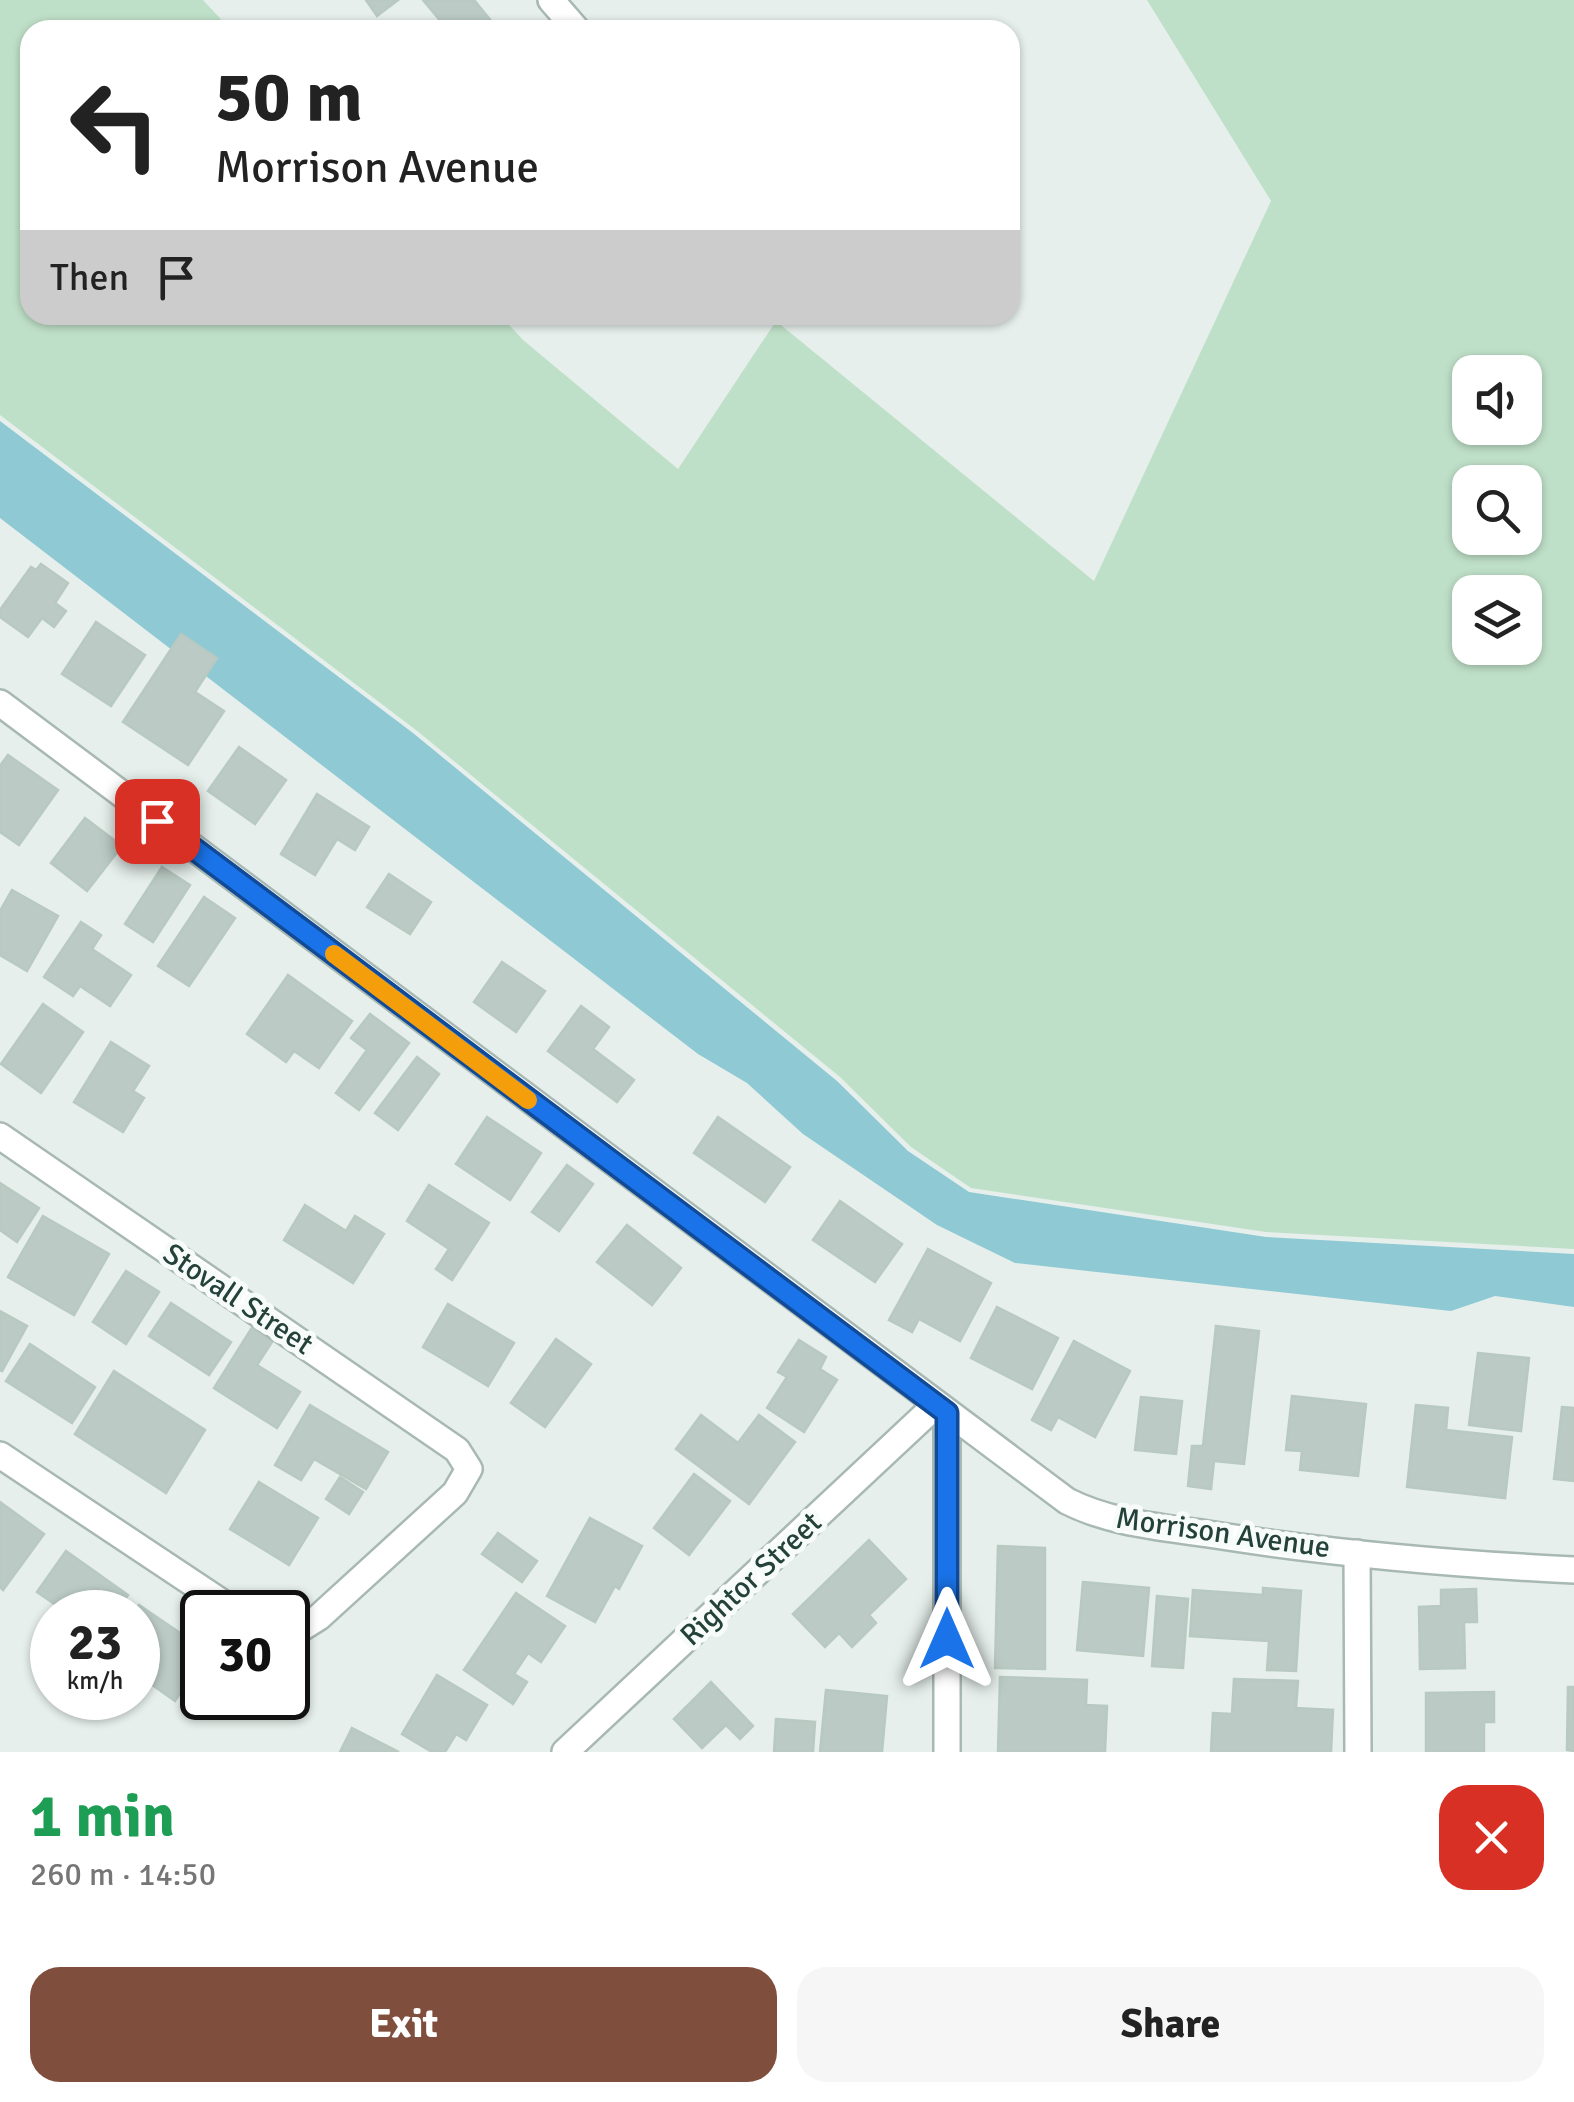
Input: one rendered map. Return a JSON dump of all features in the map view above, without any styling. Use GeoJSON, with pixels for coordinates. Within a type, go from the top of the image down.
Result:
{"type":"FeatureCollection","features":[{"type":"Feature","properties":{"kind":"street"},"geometry":{"type":"LineString","coordinates":[[551,0],[568,20]]}},
{"type":"Feature","properties":{"kind":"street","name":"Morrison Avenue"},"geometry":{"type":"LineString","coordinates":[[0,702],[1067,1502],[1085,1511],[1129,1522],[1198,1532],[1453,1564],[1574,1570]]}},
{"type":"Feature","properties":{"kind":"street","name":"Stovall Street"},"geometry":{"type":"LineString","coordinates":[[0,1136],[457,1450],[469,1469],[455,1493],[310,1622]]}},
{"type":"Feature","properties":{"kind":"street"},"geometry":{"type":"LineString","coordinates":[[942,1409],[947,1752]]}},
{"type":"Feature","properties":{"kind":"street","name":"Rightor Street"},"geometry":{"type":"LineString","coordinates":[[565,1752],[942,1409]]}},
{"type":"Feature","properties":{"kind":"street"},"geometry":{"type":"LineString","coordinates":[[0,1455],[203,1590]]}},
{"type":"Feature","properties":{"kind":"street"},"geometry":{"type":"LineString","coordinates":[[1357,1552],[1358,1752]]}},
{"type":"Feature","properties":{"kind":"green space"},"geometry":{"type":"Polygon","coordinates":[[[0,0],[203,0],[222,20],[20,20],[20,325],[509,325],[678,469],[773,325],[781,325],[1094,581],[1271,201],[1147,0],[1574,0],[1574,1249],[1266,1232],[971,1188],[911,1147],[840,1077],[416,730],[0,415],[0,0]]]}},
{"type":"Feature","properties":{"kind":"water"},"geometry":{"type":"Polygon","coordinates":[[[0,421],[413,733],[837,1081],[908,1151],[969,1192],[1266,1237],[1574,1254],[1574,1307],[1495,1296],[1451,1311],[1015,1263],[937,1225],[803,1134],[747,1083],[698,1054],[0,518],[0,421]]]}},
{"type":"Feature","properties":{"kind":"building"},"geometry":{"type":"Polygon","coordinates":[[[366,0],[398,0],[377,16],[366,0]]]}},
{"type":"Feature","properties":{"kind":"building"},"geometry":{"type":"Polygon","coordinates":[[[423,0],[474,0],[490,20],[440,20],[423,0]]]}},
{"type":"Feature","properties":{"kind":"building"},"geometry":{"type":"Polygon","coordinates":[[[41,564],[68,583],[55,603],[66,611],[54,627],[42,618],[28,637],[0,617],[0,610],[31,567],[36,570],[41,564]]]}},
{"type":"Feature","properties":{"kind":"building"},"geometry":{"type":"Polygon","coordinates":[[[96,622],[145,655],[111,706],[62,674],[96,622]]]}},
{"type":"Feature","properties":{"kind":"building"},"geometry":{"type":"Polygon","coordinates":[[[181,634],[217,658],[195,692],[224,711],[188,765],[123,722],[181,634]]]}},
{"type":"Feature","properties":{"kind":"building"},"geometry":{"type":"Polygon","coordinates":[[[239,747],[286,780],[255,824],[208,791],[239,747]]]}},
{"type":"Feature","properties":{"kind":"building"},"geometry":{"type":"Polygon","coordinates":[[[8,755],[58,790],[19,845],[0,832],[0,766],[8,755]]]}},
{"type":"Feature","properties":{"kind":"building"},"geometry":{"type":"Polygon","coordinates":[[[317,794],[369,827],[355,850],[337,839],[315,875],[281,854],[317,794]]]}},
{"type":"Feature","properties":{"kind":"building"},"geometry":{"type":"Polygon","coordinates":[[[85,818],[122,846],[87,891],[51,863],[85,818]]]}},
{"type":"Feature","properties":{"kind":"building"},"geometry":{"type":"Polygon","coordinates":[[[162,867],[190,885],[153,942],[125,924],[162,867]]]}},
{"type":"Feature","properties":{"kind":"building"},"geometry":{"type":"Polygon","coordinates":[[[389,874],[431,902],[410,934],[367,907],[389,874]]]}},
{"type":"Feature","properties":{"kind":"building"},"geometry":{"type":"Polygon","coordinates":[[[12,890],[58,916],[27,971],[0,955],[0,911],[12,890]]]}},
{"type":"Feature","properties":{"kind":"building"},"geometry":{"type":"Polygon","coordinates":[[[204,897],[235,918],[189,986],[158,966],[204,897]]]}},
{"type":"Feature","properties":{"kind":"building"},"geometry":{"type":"Polygon","coordinates":[[[81,922],[101,935],[92,949],[131,975],[110,1006],[80,986],[73,996],[44,977],[81,922]]]}},
{"type":"Feature","properties":{"kind":"building"},"geometry":{"type":"Polygon","coordinates":[[[502,962],[545,991],[516,1032],[474,1002],[502,962]]]}},
{"type":"Feature","properties":{"kind":"building"},"geometry":{"type":"Polygon","coordinates":[[[288,975],[352,1021],[319,1068],[294,1051],[286,1062],[247,1034],[288,975]]]}},
{"type":"Feature","properties":{"kind":"building"},"geometry":{"type":"Polygon","coordinates":[[[43,1004],[83,1032],[41,1093],[1,1064],[43,1004]]]}},
{"type":"Feature","properties":{"kind":"building"},"geometry":{"type":"Polygon","coordinates":[[[581,1006],[609,1027],[593,1049],[634,1080],[617,1102],[548,1051],[581,1006]]]}},
{"type":"Feature","properties":{"kind":"building"},"geometry":{"type":"Polygon","coordinates":[[[370,1014],[409,1043],[359,1110],[336,1093],[367,1050],[351,1038],[370,1014]]]}},
{"type":"Feature","properties":{"kind":"building"},"geometry":{"type":"Polygon","coordinates":[[[111,1042],[149,1066],[133,1091],[144,1098],[123,1132],[74,1102],[111,1042]]]}},
{"type":"Feature","properties":{"kind":"building"},"geometry":{"type":"Polygon","coordinates":[[[417,1057],[439,1074],[398,1130],[375,1113],[417,1057]]]}},
{"type":"Feature","properties":{"kind":"building"},"geometry":{"type":"Polygon","coordinates":[[[487,1117],[541,1153],[510,1200],[456,1164],[487,1117]]]}},
{"type":"Feature","properties":{"kind":"building"},"geometry":{"type":"Polygon","coordinates":[[[718,1117],[790,1167],[765,1202],[694,1153],[718,1117]]]}},
{"type":"Feature","properties":{"kind":"building"},"geometry":{"type":"Polygon","coordinates":[[[567,1165],[593,1184],[559,1231],[532,1212],[567,1165]]]}},
{"type":"Feature","properties":{"kind":"building"},"geometry":{"type":"Polygon","coordinates":[[[0,1183],[39,1208],[17,1242],[0,1230],[0,1183]]]}},
{"type":"Feature","properties":{"kind":"building"},"geometry":{"type":"Polygon","coordinates":[[[429,1185],[489,1223],[452,1280],[436,1269],[449,1249],[407,1221],[429,1185]]]}},
{"type":"Feature","properties":{"kind":"building"},"geometry":{"type":"Polygon","coordinates":[[[840,1201],[902,1244],[875,1282],[813,1240],[840,1201]]]}},
{"type":"Feature","properties":{"kind":"building"},"geometry":{"type":"Polygon","coordinates":[[[305,1205],[346,1231],[355,1216],[384,1234],[353,1283],[284,1240],[305,1205]]]}},
{"type":"Feature","properties":{"kind":"building"},"geometry":{"type":"Polygon","coordinates":[[[43,1216],[109,1254],[74,1315],[8,1277],[43,1216]]]}},
{"type":"Feature","properties":{"kind":"building"},"geometry":{"type":"Polygon","coordinates":[[[627,1225],[681,1268],[652,1305],[597,1262],[627,1225]]]}},
{"type":"Feature","properties":{"kind":"building"},"geometry":{"type":"Polygon","coordinates":[[[928,1249],[991,1283],[960,1341],[919,1319],[912,1332],[889,1320],[928,1249]]]}},
{"type":"Feature","properties":{"kind":"building"},"geometry":{"type":"Polygon","coordinates":[[[126,1271],[159,1292],[126,1344],[93,1322],[126,1271]]]}},
{"type":"Feature","properties":{"kind":"building"},"geometry":{"type":"Polygon","coordinates":[[[171,1303],[231,1342],[209,1375],[149,1336],[171,1303]]]}},
{"type":"Feature","properties":{"kind":"building"},"geometry":{"type":"Polygon","coordinates":[[[448,1304],[514,1343],[488,1386],[423,1347],[448,1304]]]}},
{"type":"Feature","properties":{"kind":"building"},"geometry":{"type":"Polygon","coordinates":[[[997,1307],[1058,1338],[1032,1389],[971,1358],[997,1307]]]}},
{"type":"Feature","properties":{"kind":"building"},"geometry":{"type":"Polygon","coordinates":[[[0,1311],[27,1326],[2,1371],[0,1370],[0,1311]]]}},
{"type":"Feature","properties":{"kind":"building"},"geometry":{"type":"Polygon","coordinates":[[[253,1326],[274,1339],[257,1365],[300,1392],[277,1428],[214,1388],[253,1326]]]}},
{"type":"Feature","properties":{"kind":"building"},"geometry":{"type":"Polygon","coordinates":[[[1216,1326],[1259,1331],[1244,1464],[1214,1461],[1211,1489],[1188,1486],[1192,1446],[1203,1446],[1216,1326]]]}},
{"type":"Feature","properties":{"kind":"building"},"geometry":{"type":"Polygon","coordinates":[[[556,1339],[591,1364],[545,1427],[511,1403],[556,1339]]]}},
{"type":"Feature","properties":{"kind":"building"},"geometry":{"type":"Polygon","coordinates":[[[799,1340],[826,1357],[820,1369],[837,1380],[804,1432],[767,1408],[787,1377],[778,1372],[799,1340]]]}},
{"type":"Feature","properties":{"kind":"building"},"geometry":{"type":"Polygon","coordinates":[[[1074,1341],[1130,1371],[1095,1437],[1058,1417],[1051,1430],[1032,1420],[1074,1341]]]}},
{"type":"Feature","properties":{"kind":"building"},"geometry":{"type":"Polygon","coordinates":[[[30,1344],[95,1387],[72,1423],[6,1381],[30,1344]]]}},
{"type":"Feature","properties":{"kind":"building"},"geometry":{"type":"Polygon","coordinates":[[[1478,1353],[1529,1358],[1521,1431],[1469,1425],[1478,1353]]]}},
{"type":"Feature","properties":{"kind":"building"},"geometry":{"type":"Polygon","coordinates":[[[114,1371],[205,1430],[166,1493],[75,1434],[114,1371]]]}},
{"type":"Feature","properties":{"kind":"building"},"geometry":{"type":"Polygon","coordinates":[[[1292,1396],[1366,1404],[1358,1476],[1300,1470],[1302,1451],[1286,1450],[1292,1396]]]}},
{"type":"Feature","properties":{"kind":"building"},"geometry":{"type":"Polygon","coordinates":[[[1141,1397],[1182,1401],[1176,1454],[1135,1450],[1141,1397]]]}},
{"type":"Feature","properties":{"kind":"building"},"geometry":{"type":"Polygon","coordinates":[[[310,1405],[388,1452],[366,1489],[314,1459],[301,1480],[275,1465],[310,1405]]]}},
{"type":"Feature","properties":{"kind":"building"},"geometry":{"type":"Polygon","coordinates":[[[1416,1405],[1448,1408],[1446,1430],[1512,1437],[1505,1498],[1407,1487],[1416,1405]]]}},
{"type":"Feature","properties":{"kind":"building"},"geometry":{"type":"Polygon","coordinates":[[[1562,1407],[1574,1408],[1574,1481],[1554,1479],[1562,1407]]]}},
{"type":"Feature","properties":{"kind":"building"},"geometry":{"type":"Polygon","coordinates":[[[701,1415],[738,1443],[759,1415],[795,1442],[749,1504],[676,1449],[701,1415]]]}},
{"type":"Feature","properties":{"kind":"building"},"geometry":{"type":"Polygon","coordinates":[[[694,1474],[730,1501],[689,1555],[654,1528],[694,1474]]]}},
{"type":"Feature","properties":{"kind":"building"},"geometry":{"type":"Polygon","coordinates":[[[340,1477],[363,1492],[349,1514],[326,1499],[340,1477]]]}},
{"type":"Feature","properties":{"kind":"building"},"geometry":{"type":"Polygon","coordinates":[[[259,1482],[318,1518],[289,1565],[230,1529],[259,1482]]]}},
{"type":"Feature","properties":{"kind":"building"},"geometry":{"type":"Polygon","coordinates":[[[0,1502],[44,1534],[3,1590],[0,1587],[0,1502]]]}},
{"type":"Feature","properties":{"kind":"building"},"geometry":{"type":"Polygon","coordinates":[[[590,1518],[642,1546],[619,1589],[615,1586],[595,1622],[547,1596],[590,1518]]]}},
{"type":"Feature","properties":{"kind":"building"},"geometry":{"type":"Polygon","coordinates":[[[498,1533],[537,1561],[522,1582],[482,1554],[498,1533]]]}},
{"type":"Feature","properties":{"kind":"building"},"geometry":{"type":"Polygon","coordinates":[[[869,1540],[906,1579],[869,1615],[876,1623],[852,1647],[839,1633],[825,1647],[793,1614],[869,1540]]]}},
{"type":"Feature","properties":{"kind":"building"},"geometry":{"type":"Polygon","coordinates":[[[998,1546],[1045,1548],[1045,1669],[995,1668],[998,1546]]]}},
{"type":"Feature","properties":{"kind":"building"},"geometry":{"type":"Polygon","coordinates":[[[66,1551],[121,1590],[38,1590],[66,1551]]]}},
{"type":"Feature","properties":{"kind":"building"},"geometry":{"type":"Polygon","coordinates":[[[1083,1582],[1149,1588],[1143,1656],[1077,1650],[1083,1582]]]}},
{"type":"Feature","properties":{"kind":"building"},"geometry":{"type":"Polygon","coordinates":[[[1263,1588],[1301,1591],[1296,1671],[1267,1670],[1269,1641],[1190,1636],[1193,1590],[1263,1595],[1263,1588]]]}},
{"type":"Feature","properties":{"kind":"building"},"geometry":{"type":"Polygon","coordinates":[[[1476,1589],[1477,1622],[1464,1622],[1465,1668],[1420,1669],[1419,1607],[1441,1606],[1441,1590],[1476,1589]]]}},
{"type":"Feature","properties":{"kind":"building"},"geometry":{"type":"Polygon","coordinates":[[[516,1593],[565,1626],[541,1662],[528,1653],[514,1674],[527,1682],[513,1704],[464,1670],[516,1593]]]}},
{"type":"Feature","properties":{"kind":"building"},"geometry":{"type":"Polygon","coordinates":[[[1157,1596],[1188,1599],[1183,1668],[1152,1666],[1157,1596]]]}},
{"type":"Feature","properties":{"kind":"building"},"geometry":{"type":"Polygon","coordinates":[[[160,1619],[180,1633],[180,1693],[175,1701],[160,1690],[160,1619]]]}},
{"type":"Feature","properties":{"kind":"building"},"geometry":{"type":"Polygon","coordinates":[[[437,1675],[487,1705],[466,1740],[456,1734],[445,1752],[432,1752],[402,1734],[437,1675]]]}},
{"type":"Feature","properties":{"kind":"building"},"geometry":{"type":"Polygon","coordinates":[[[1000,1677],[1087,1680],[1086,1705],[1107,1706],[1105,1752],[998,1752],[1000,1677]]]}},
{"type":"Feature","properties":{"kind":"building"},"geometry":{"type":"Polygon","coordinates":[[[1234,1679],[1298,1681],[1296,1708],[1333,1710],[1331,1752],[1211,1752],[1213,1713],[1232,1714],[1234,1679]]]}},
{"type":"Feature","properties":{"kind":"building"},"geometry":{"type":"Polygon","coordinates":[[[711,1682],[753,1726],[740,1739],[726,1725],[702,1748],[674,1719],[711,1682]]]}},
{"type":"Feature","properties":{"kind":"building"},"geometry":{"type":"Polygon","coordinates":[[[1568,1687],[1574,1687],[1574,1751],[1567,1750],[1568,1687]]]}},
{"type":"Feature","properties":{"kind":"building"},"geometry":{"type":"Polygon","coordinates":[[[826,1690],[887,1696],[882,1752],[820,1752],[826,1690]]]}},
{"type":"Feature","properties":{"kind":"building"},"geometry":{"type":"Polygon","coordinates":[[[1494,1692],[1494,1722],[1484,1722],[1484,1752],[1426,1752],[1426,1693],[1494,1692]]]}},
{"type":"Feature","properties":{"kind":"building"},"geometry":{"type":"Polygon","coordinates":[[[776,1719],[815,1722],[813,1752],[774,1752],[776,1719]]]}},
{"type":"Feature","properties":{"kind":"building"},"geometry":{"type":"Polygon","coordinates":[[[352,1728],[399,1752],[340,1752],[352,1728]]]}},
{"type":"Feature","properties":{"kind":"slow traffic"},"geometry":{"type":"LineString","coordinates":[[334,954],[528,1100]]}},
{"type":"Feature","properties":{"kind":"route"},"geometry":{"type":"LineString","coordinates":[[157,821],[947,1413],[947,1639]]}}]}
